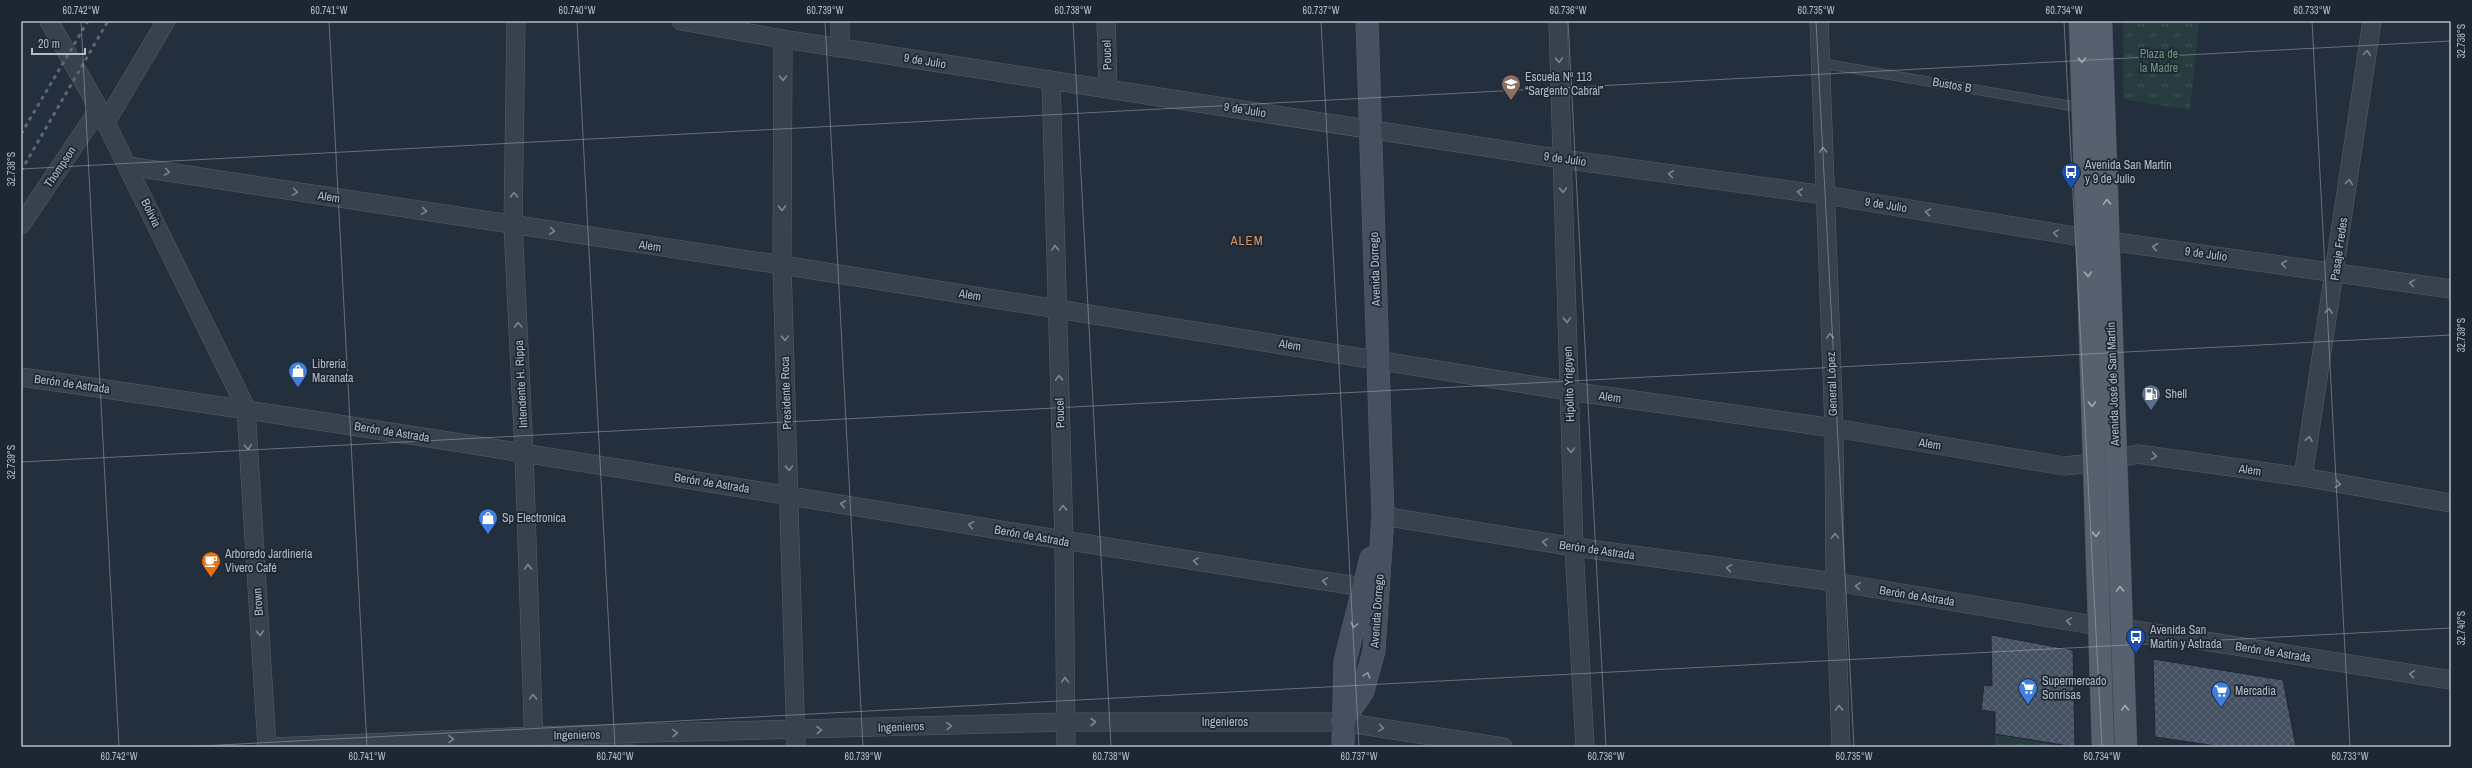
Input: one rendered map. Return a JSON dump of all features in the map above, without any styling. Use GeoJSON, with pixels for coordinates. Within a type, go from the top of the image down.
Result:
{"type":"FeatureCollection","features":[{"type":"Feature","properties":{"kind":"main road","name":"Avenida Dorrego"},"geometry":{"type":"LineString","coordinates":[[1342,722],[1363,691],[1374,651],[1383,516],[1367,21]]}},
{"type":"Feature","properties":{"kind":"main road","name":"Avenida José de San Martín"},"geometry":{"type":"LineString","coordinates":[[2080,21],[2103,747]]}},
{"type":"Feature","properties":{"kind":"main road","name":"Avenida José de San Martín"},"geometry":{"type":"LineString","coordinates":[[2101,21],[2126,747]]}},
{"type":"Feature","properties":{"kind":"main road","name":"Avenida Dorrego"},"geometry":{"type":"LineString","coordinates":[[1343,747],[1342,722],[1345,661],[1363,587],[1383,516]]}},
{"type":"Feature","properties":{"kind":"street","name":"Bolivia"},"geometry":{"type":"LineString","coordinates":[[49,21],[103,115],[246,408]]}},
{"type":"Feature","properties":{"kind":"street","name":"Thompson"},"geometry":{"type":"LineString","coordinates":[[21,225],[103,115],[166,21]]}},
{"type":"Feature","properties":{"kind":"street","name":"Intendente H. Rippa"},"geometry":{"type":"LineString","coordinates":[[516,21],[513,225],[524,453],[534,741]]}},
{"type":"Feature","properties":{"kind":"street","name":"9 de Julio"},"geometry":{"type":"LineString","coordinates":[[681,21],[840,48],[1562,159],[1825,195],[2087,238],[2451,288]]}},
{"type":"Feature","properties":{"kind":"street"},"geometry":{"type":"LineString","coordinates":[[840,21],[840,48]]}},
{"type":"Feature","properties":{"kind":"street","name":"Poucel"},"geometry":{"type":"LineString","coordinates":[[1106,21],[1108,88]]}},
{"type":"Feature","properties":{"kind":"street","name":"Hipólito Yrigoyen"},"geometry":{"type":"LineString","coordinates":[[1558,21],[1574,547],[1585,747]]}},
{"type":"Feature","properties":{"kind":"street","name":"General López"},"geometry":{"type":"LineString","coordinates":[[1819,21],[1834,428],[1835,582],[1841,747]]}},
{"type":"Feature","properties":{"kind":"street","name":"Pasaje Fredes"},"geometry":{"type":"LineString","coordinates":[[2303,478],[2336,271],[2372,21]]}},
{"type":"Feature","properties":{"kind":"street","name":"Presidente Roca"},"geometry":{"type":"LineString","coordinates":[[783,39],[782,265],[790,495],[796,739]]}},
{"type":"Feature","properties":{"kind":"street","name":"Poucel"},"geometry":{"type":"LineString","coordinates":[[1051,80],[1064,541],[1066,747]]}},
{"type":"Feature","properties":{"kind":"street","name":"Alem"},"geometry":{"type":"LineString","coordinates":[[128,166],[782,265],[1378,359],[1570,391],[1834,428],[2064,466],[2094,463],[2138,454],[2303,478],[2451,503]]}},
{"type":"Feature","properties":{"kind":"street","name":"Berón de Astrada"},"geometry":{"type":"LineString","coordinates":[[21,377],[246,408],[790,495],[1064,541],[1363,587]]}},
{"type":"Feature","properties":{"kind":"street","name":"Brown"},"geometry":{"type":"LineString","coordinates":[[246,408],[267,747]]}},
{"type":"Feature","properties":{"kind":"street","name":"Berón de Astrada"},"geometry":{"type":"LineString","coordinates":[[1383,516],[1574,547],[1835,582],[2099,626],[2122,628],[2451,680]]}},
{"type":"Feature","properties":{"kind":"street"},"geometry":{"type":"LineString","coordinates":[[1363,587],[1376,625]]}},
{"type":"Feature","properties":{"kind":"street","name":"Ingenieros"},"geometry":{"type":"LineString","coordinates":[[273,747],[534,741],[796,739],[1066,722],[1342,722],[1503,747]]}},
{"type":"Feature","properties":{"kind":"lane","name":"Bustos B"},"geometry":{"type":"LineString","coordinates":[[1820,63],[2083,108]]}},
{"type":"Feature","properties":{"kind":"green space","name":"Plaza de la Madre"},"geometry":{"type":"Polygon","coordinates":[[[2123,21],[2199,21],[2190,110],[2123,99],[2123,21]]]}},
{"type":"Feature","properties":{"kind":"green space"},"geometry":{"type":"Polygon","coordinates":[[[636,734],[637,747],[534,747],[534,736],[636,734]]]}},
{"type":"Feature","properties":{"kind":"green space"},"geometry":{"type":"Polygon","coordinates":[[[1995,734],[2066,747],[1995,747],[1995,734]]]}},
{"type":"Feature","properties":{"kind":"building"},"geometry":{"type":"Polygon","coordinates":[[[1991,635],[2073,650],[2075,747],[1995,734],[1995,712],[1981,710],[1984,685],[1992,686],[1991,635]]]}},
{"type":"Feature","properties":{"kind":"building","name":"Mercadia"},"geometry":{"type":"Polygon","coordinates":[[[2153,659],[2283,680],[2296,747],[2223,747],[2155,737],[2153,659]]]}},
{"type":"Feature","properties":{"kind":"railway"},"geometry":{"type":"LineString","coordinates":[[21,134],[88,21]]}},
{"type":"Feature","properties":{"kind":"railway"},"geometry":{"type":"LineString","coordinates":[[21,171],[108,21]]}},
{"type":"Feature","properties":{"kind":"place","name":"Escuela Nº 113 “Sargento Cabral”"},"geometry":{"type":"Point","coordinates":[1511,101]}},
{"type":"Feature","properties":{"kind":"place","name":"Avenida San Martín y 9 de Julio"},"geometry":{"type":"Point","coordinates":[2071,189]}},
{"type":"Feature","properties":{"kind":"place","name":"Librería Maranata"},"geometry":{"type":"Point","coordinates":[298,388]}},
{"type":"Feature","properties":{"kind":"place","name":"Shell"},"geometry":{"type":"Point","coordinates":[2151,411]}},
{"type":"Feature","properties":{"kind":"place","name":"Sp Electronica"},"geometry":{"type":"Point","coordinates":[488,535]}},
{"type":"Feature","properties":{"kind":"place","name":"Arboredo Jardinería Vivero Café"},"geometry":{"type":"Point","coordinates":[211,578]}},
{"type":"Feature","properties":{"kind":"place","name":"Avenida San Martín y Astrada"},"geometry":{"type":"Point","coordinates":[2136,654]}},
{"type":"Feature","properties":{"kind":"place","name":"Supermercado Sonrisas"},"geometry":{"type":"Point","coordinates":[2028,705]}},
{"type":"Feature","properties":{"kind":"place","name":"Mercadia"},"geometry":{"type":"Point","coordinates":[2221,708]}},
{"type":"Feature","properties":{"kind":"district","name":"ALEM"},"geometry":{"type":"Point","coordinates":[1247,240]}}]}
